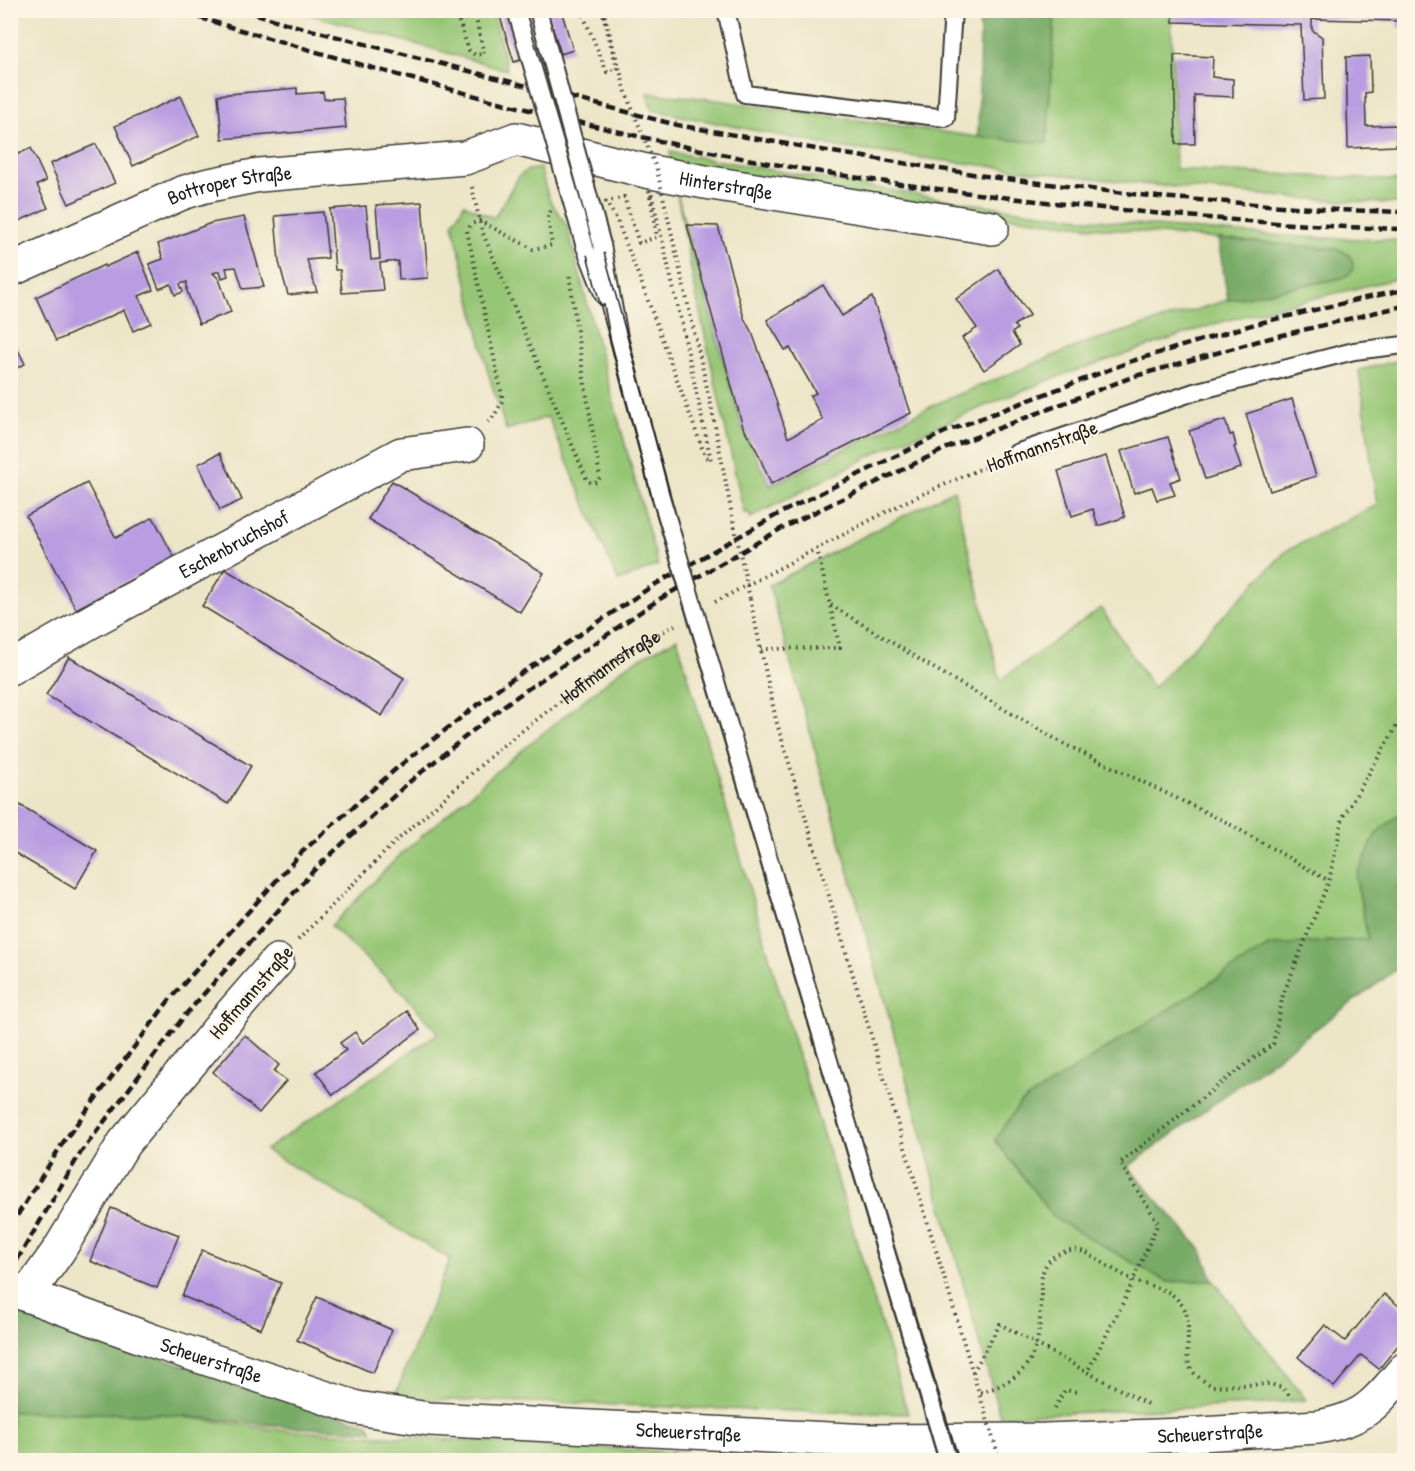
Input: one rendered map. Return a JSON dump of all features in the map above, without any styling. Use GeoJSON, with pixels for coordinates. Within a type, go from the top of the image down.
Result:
{"type":"FeatureCollection","features":[{"type":"Feature","properties":{"kind":"street","name":"Hinterstraße"},"geometry":{"type":"LineString","coordinates":[[465,158],[516,139],[646,171],[992,228]]}},
{"type":"Feature","properties":{"kind":"street","name":"Bottroper Straße"},"geometry":{"type":"LineString","coordinates":[[10,270],[182,193],[204,186],[260,175],[465,158]]}},
{"type":"Feature","properties":{"kind":"street","name":"Eschenbruchshof"},"geometry":{"type":"LineString","coordinates":[[10,668],[97,618],[401,454],[467,445]]}},
{"type":"Feature","properties":{"kind":"street","name":"Hoffmannstraße"},"geometry":{"type":"LineString","coordinates":[[19,1292],[59,1250],[124,1143],[277,961]]}},
{"type":"Feature","properties":{"kind":"street","name":"Scheuerstraße"},"geometry":{"type":"LineString","coordinates":[[19,1292],[153,1341],[357,1408],[429,1419],[870,1442],[1045,1440],[1184,1435],[1318,1427],[1350,1419],[1363,1412],[1380,1397],[1404,1370]]}},
{"type":"Feature","properties":{"kind":"lane"},"geometry":{"type":"LineString","coordinates":[[516,10],[594,246]]}},
{"type":"Feature","properties":{"kind":"lane"},"geometry":{"type":"LineString","coordinates":[[538,10],[594,246],[662,497],[948,1461]]}},
{"type":"Feature","properties":{"kind":"lane"},"geometry":{"type":"LineString","coordinates":[[726,10],[745,94],[946,118],[953,10]]}},
{"type":"Feature","properties":{"kind":"lane","name":"Hoffmannstraße"},"geometry":{"type":"LineString","coordinates":[[1016,453],[1194,392],[1353,351],[1404,345]]}},
{"type":"Feature","properties":{"kind":"path"},"geometry":{"type":"LineString","coordinates":[[455,10],[470,50],[475,55],[484,54],[474,10]]}},
{"type":"Feature","properties":{"kind":"path"},"geometry":{"type":"LineString","coordinates":[[581,10],[607,72],[617,69],[602,10]]}},
{"type":"Feature","properties":{"kind":"path"},"geometry":{"type":"LineString","coordinates":[[602,10],[627,96],[657,170],[711,405],[776,720],[1000,1461]]}},
{"type":"Feature","properties":{"kind":"path"},"geometry":{"type":"LineString","coordinates":[[465,158],[482,231],[586,480],[591,483],[597,482],[600,477],[568,266]]}},
{"type":"Feature","properties":{"kind":"path"},"geometry":{"type":"LineString","coordinates":[[646,171],[711,460],[705,456],[639,277],[616,218],[606,202],[624,197],[639,243],[657,237]]}},
{"type":"Feature","properties":{"kind":"path"},"geometry":{"type":"LineString","coordinates":[[467,445],[494,416],[504,400],[467,231],[471,224],[480,221],[533,249],[552,245],[549,210],[560,207]]}},
{"type":"Feature","properties":{"kind":"path","name":"Hoffmannstraße"},"geometry":{"type":"LineString","coordinates":[[707,606],[906,502],[1016,453]]}},
{"type":"Feature","properties":{"kind":"path"},"geometry":{"type":"LineString","coordinates":[[761,649],[840,648],[817,549]]}},
{"type":"Feature","properties":{"kind":"path"},"geometry":{"type":"LineString","coordinates":[[831,604],[930,666],[1064,744],[1226,822],[1329,881]]}},
{"type":"Feature","properties":{"kind":"path","name":"Hoffmannstraße"},"geometry":{"type":"LineString","coordinates":[[277,961],[393,844],[501,747],[620,656],[678,623]]}},
{"type":"Feature","properties":{"kind":"path"},"geometry":{"type":"LineString","coordinates":[[1087,1372],[1125,1299],[1158,1223],[1120,1163],[1273,1044],[1283,994],[1329,881],[1343,817],[1404,714]]}},
{"type":"Feature","properties":{"kind":"path"},"geometry":{"type":"LineString","coordinates":[[979,1393],[998,1387],[1012,1379],[1033,1355],[1038,1341],[1041,1277],[1045,1266],[1058,1254],[1076,1250],[1087,1253],[1135,1281],[1170,1293],[1180,1302],[1187,1318],[1186,1358],[1190,1369],[1199,1379],[1213,1386],[1270,1384],[1283,1388],[1318,1427]]}},
{"type":"Feature","properties":{"kind":"path"},"geometry":{"type":"LineString","coordinates":[[973,1372],[1000,1324],[1149,1406]]}},
{"type":"Feature","properties":{"kind":"path"},"geometry":{"type":"LineString","coordinates":[[1059,1400],[1065,1390],[1078,1392]]}},
{"type":"Feature","properties":{"kind":"green space"},"geometry":{"type":"Polygon","coordinates":[[[404,10],[412,13],[413,10],[493,11],[507,70],[298,11],[404,10]]]}},
{"type":"Feature","properties":{"kind":"green space"},"geometry":{"type":"Polygon","coordinates":[[[978,11],[1055,11],[1047,143],[978,137],[980,30],[978,11]]]}},
{"type":"Feature","properties":{"kind":"green space"},"geometry":{"type":"Polygon","coordinates":[[[1055,11],[1171,11],[1176,169],[1404,181],[1404,204],[1295,198],[1143,184],[843,148],[652,110],[647,93],[702,98],[978,137],[1047,143],[1055,11]]]}},
{"type":"Feature","properties":{"kind":"green space"},"geometry":{"type":"Polygon","coordinates":[[[670,152],[910,194],[1116,222],[1289,236],[1404,240],[1404,277],[1218,323],[1060,376],[882,450],[750,518],[749,512],[744,513],[696,295],[677,192],[742,427],[770,486],[938,403],[1085,343],[1228,300],[1343,278],[1338,249],[1128,231],[913,204],[672,167],[670,152]]]}},
{"type":"Feature","properties":{"kind":"green space"},"geometry":{"type":"Polygon","coordinates":[[[540,168],[549,199],[567,226],[658,565],[618,581],[548,417],[506,430],[488,372],[453,224],[464,204],[494,218],[519,176],[528,170],[540,168]]]}},
{"type":"Feature","properties":{"kind":"green space"},"geometry":{"type":"Polygon","coordinates":[[[1218,239],[1338,249],[1351,257],[1352,272],[1343,278],[1228,300],[1218,239]]]}},
{"type":"Feature","properties":{"kind":"green space"},"geometry":{"type":"Polygon","coordinates":[[[1404,359],[1404,810],[1376,834],[1356,877],[1368,939],[1270,945],[1021,1103],[1167,1282],[1213,1280],[1306,1400],[1254,1405],[1000,1416],[769,585],[954,490],[1000,680],[1101,608],[1153,688],[1286,551],[1377,505],[1359,370],[1404,359]]]}},
{"type":"Feature","properties":{"kind":"green space"},"geometry":{"type":"Polygon","coordinates":[[[677,638],[796,1049],[908,1414],[394,1398],[450,1259],[265,1150],[438,1033],[406,996],[331,926],[400,855],[510,760],[626,666],[677,638]]]}},
{"type":"Feature","properties":{"kind":"green space"},"geometry":{"type":"Polygon","coordinates":[[[1404,810],[1404,964],[1128,1167],[1202,1251],[1213,1280],[1167,1282],[1055,1219],[995,1140],[1020,1103],[1270,945],[1368,939],[1356,877],[1376,834],[1404,810]]]}},
{"type":"Feature","properties":{"kind":"green space"},"geometry":{"type":"Polygon","coordinates":[[[12,1311],[369,1424],[372,1431],[289,1427],[162,1414],[11,1412],[10,1315],[12,1311]]]}},
{"type":"Feature","properties":{"kind":"green space"},"geometry":{"type":"Polygon","coordinates":[[[11,1412],[162,1414],[281,1430],[687,1453],[684,1460],[11,1460],[11,1412]]]}},
{"type":"Feature","properties":{"kind":"building"},"geometry":{"type":"Polygon","coordinates":[[[498,10],[512,10],[527,58],[514,62],[498,10]]]}},
{"type":"Feature","properties":{"kind":"building"},"geometry":{"type":"Polygon","coordinates":[[[547,10],[561,10],[573,50],[561,54],[547,10]]]}},
{"type":"Feature","properties":{"kind":"building"},"geometry":{"type":"Polygon","coordinates":[[[1172,10],[1404,10],[1404,27],[1398,27],[1398,21],[1312,19],[1312,30],[1322,37],[1324,99],[1304,100],[1301,25],[1173,22],[1172,10]]]}},
{"type":"Feature","properties":{"kind":"building"},"geometry":{"type":"Polygon","coordinates":[[[1174,55],[1213,57],[1212,77],[1233,79],[1233,97],[1194,95],[1195,144],[1176,144],[1174,55]]]}},
{"type":"Feature","properties":{"kind":"building"},"geometry":{"type":"Polygon","coordinates":[[[1370,56],[1371,92],[1365,93],[1366,126],[1396,125],[1396,146],[1348,148],[1346,57],[1370,56]]]}},
{"type":"Feature","properties":{"kind":"building"},"geometry":{"type":"Polygon","coordinates":[[[297,88],[297,94],[323,92],[324,99],[343,98],[346,128],[222,139],[218,95],[297,88]]]}},
{"type":"Feature","properties":{"kind":"building"},"geometry":{"type":"Polygon","coordinates":[[[181,96],[199,136],[133,166],[115,126],[181,96]]]}},
{"type":"Feature","properties":{"kind":"building"},"geometry":{"type":"Polygon","coordinates":[[[96,144],[115,183],[69,204],[50,164],[96,144]]]}},
{"type":"Feature","properties":{"kind":"building"},"geometry":{"type":"Polygon","coordinates":[[[31,148],[46,181],[37,185],[48,208],[10,225],[10,158],[31,148]]]}},
{"type":"Feature","properties":{"kind":"building"},"geometry":{"type":"Polygon","coordinates":[[[422,202],[428,278],[399,280],[398,261],[380,263],[383,290],[342,293],[340,270],[335,270],[330,209],[366,206],[371,260],[380,259],[376,205],[422,202]]]}},
{"type":"Feature","properties":{"kind":"building"},"geometry":{"type":"Polygon","coordinates":[[[323,212],[328,258],[307,260],[317,292],[288,295],[279,262],[275,216],[323,212]]]}},
{"type":"Feature","properties":{"kind":"building"},"geometry":{"type":"Polygon","coordinates":[[[244,217],[264,287],[243,289],[236,267],[226,268],[228,276],[222,278],[220,271],[213,273],[219,279],[231,312],[199,324],[187,291],[187,282],[180,284],[183,292],[175,295],[171,284],[159,289],[149,264],[163,259],[158,244],[211,223],[244,217]]]}},
{"type":"Feature","properties":{"kind":"building"},"geometry":{"type":"Polygon","coordinates":[[[687,225],[718,226],[744,318],[753,335],[788,438],[823,420],[810,396],[816,393],[790,348],[785,350],[767,320],[823,285],[842,316],[872,297],[911,413],[771,484],[757,451],[743,427],[687,225]]]}},
{"type":"Feature","properties":{"kind":"building"},"geometry":{"type":"Polygon","coordinates":[[[138,252],[153,290],[139,296],[151,323],[133,331],[124,310],[56,341],[36,297],[104,265],[105,267],[138,252]]]}},
{"type":"Feature","properties":{"kind":"building"},"geometry":{"type":"Polygon","coordinates":[[[998,269],[1030,315],[1014,325],[1017,329],[1012,333],[1020,345],[984,370],[962,338],[977,328],[956,299],[998,269]]]}},
{"type":"Feature","properties":{"kind":"building"},"geometry":{"type":"Polygon","coordinates":[[[10,334],[25,364],[10,371],[10,334]]]}},
{"type":"Feature","properties":{"kind":"building"},"geometry":{"type":"Polygon","coordinates":[[[1292,399],[1316,476],[1270,491],[1246,414],[1292,399]]]}},
{"type":"Feature","properties":{"kind":"building"},"geometry":{"type":"Polygon","coordinates":[[[1225,420],[1230,435],[1233,434],[1236,446],[1234,447],[1241,468],[1205,479],[1189,431],[1225,420]]]}},
{"type":"Feature","properties":{"kind":"building"},"geometry":{"type":"Polygon","coordinates":[[[1168,437],[1181,478],[1170,482],[1175,495],[1157,500],[1152,487],[1134,493],[1121,451],[1168,437]]]}},
{"type":"Feature","properties":{"kind":"building"},"geometry":{"type":"Polygon","coordinates":[[[220,453],[242,500],[220,510],[198,464],[220,453]]]}},
{"type":"Feature","properties":{"kind":"building"},"geometry":{"type":"Polygon","coordinates":[[[1106,456],[1125,517],[1098,526],[1093,509],[1072,516],[1058,471],[1106,456]]]}},
{"type":"Feature","properties":{"kind":"building"},"geometry":{"type":"Polygon","coordinates":[[[392,481],[544,573],[520,612],[368,519],[392,481]]]}},
{"type":"Feature","properties":{"kind":"building"},"geometry":{"type":"Polygon","coordinates":[[[87,483],[116,538],[153,517],[174,557],[76,609],[26,516],[87,483]]]}},
{"type":"Feature","properties":{"kind":"building"},"geometry":{"type":"Polygon","coordinates":[[[225,569],[404,678],[382,716],[202,606],[225,569]]]}},
{"type":"Feature","properties":{"kind":"building"},"geometry":{"type":"Polygon","coordinates":[[[10,618],[18,631],[10,635],[10,618]]]}},
{"type":"Feature","properties":{"kind":"building"},"geometry":{"type":"Polygon","coordinates":[[[69,657],[251,766],[228,804],[46,695],[69,657]]]}},
{"type":"Feature","properties":{"kind":"building"},"geometry":{"type":"Polygon","coordinates":[[[10,799],[97,851],[75,889],[10,850],[10,799]]]}},
{"type":"Feature","properties":{"kind":"building"},"geometry":{"type":"Polygon","coordinates":[[[407,1011],[420,1030],[333,1095],[316,1072],[346,1050],[340,1043],[355,1032],[363,1043],[407,1011]]]}},
{"type":"Feature","properties":{"kind":"building"},"geometry":{"type":"Polygon","coordinates":[[[245,1035],[279,1065],[274,1071],[286,1081],[259,1113],[213,1072],[245,1035]]]}},
{"type":"Feature","properties":{"kind":"building"},"geometry":{"type":"Polygon","coordinates":[[[111,1208],[179,1235],[157,1288],[90,1261],[111,1208]]]}},
{"type":"Feature","properties":{"kind":"building"},"geometry":{"type":"Polygon","coordinates":[[[202,1250],[281,1283],[261,1329],[182,1296],[202,1250]]]}},
{"type":"Feature","properties":{"kind":"building"},"geometry":{"type":"Polygon","coordinates":[[[1384,1294],[1404,1310],[1404,1338],[1379,1369],[1361,1355],[1334,1387],[1298,1357],[1325,1325],[1345,1341],[1384,1294]]]}},
{"type":"Feature","properties":{"kind":"building"},"geometry":{"type":"Polygon","coordinates":[[[317,1297],[392,1330],[373,1373],[297,1340],[317,1297]]]}},
{"type":"Feature","properties":{"kind":"tram line"},"geometry":{"type":"LineString","coordinates":[[602,245],[707,628],[959,1460]]}},
{"type":"Feature","properties":{"kind":"tram line"},"geometry":{"type":"LineString","coordinates":[[585,247],[652,500],[938,1460]]}},
{"type":"Feature","properties":{"kind":"railway"},"geometry":{"type":"LineString","coordinates":[[173,10],[360,64],[610,130],[812,171],[905,185],[1091,207],[1270,223],[1404,229]]}},
{"type":"Feature","properties":{"kind":"railway"},"geometry":{"type":"LineString","coordinates":[[243,10],[292,25],[677,125],[998,178],[1158,197],[1337,210],[1404,212]]}},
{"type":"Feature","properties":{"kind":"railway"},"geometry":{"type":"LineString","coordinates":[[10,1227],[64,1141],[170,999],[302,852],[398,767],[499,688],[654,585],[782,512],[945,432],[1132,361],[1255,324],[1404,290]]}},
{"type":"Feature","properties":{"kind":"railway"},"geometry":{"type":"LineString","coordinates":[[10,1272],[81,1152],[186,1014],[315,869],[408,783],[506,704],[658,600],[784,527],[947,448],[1132,377],[1262,340],[1404,306]]}}]}
